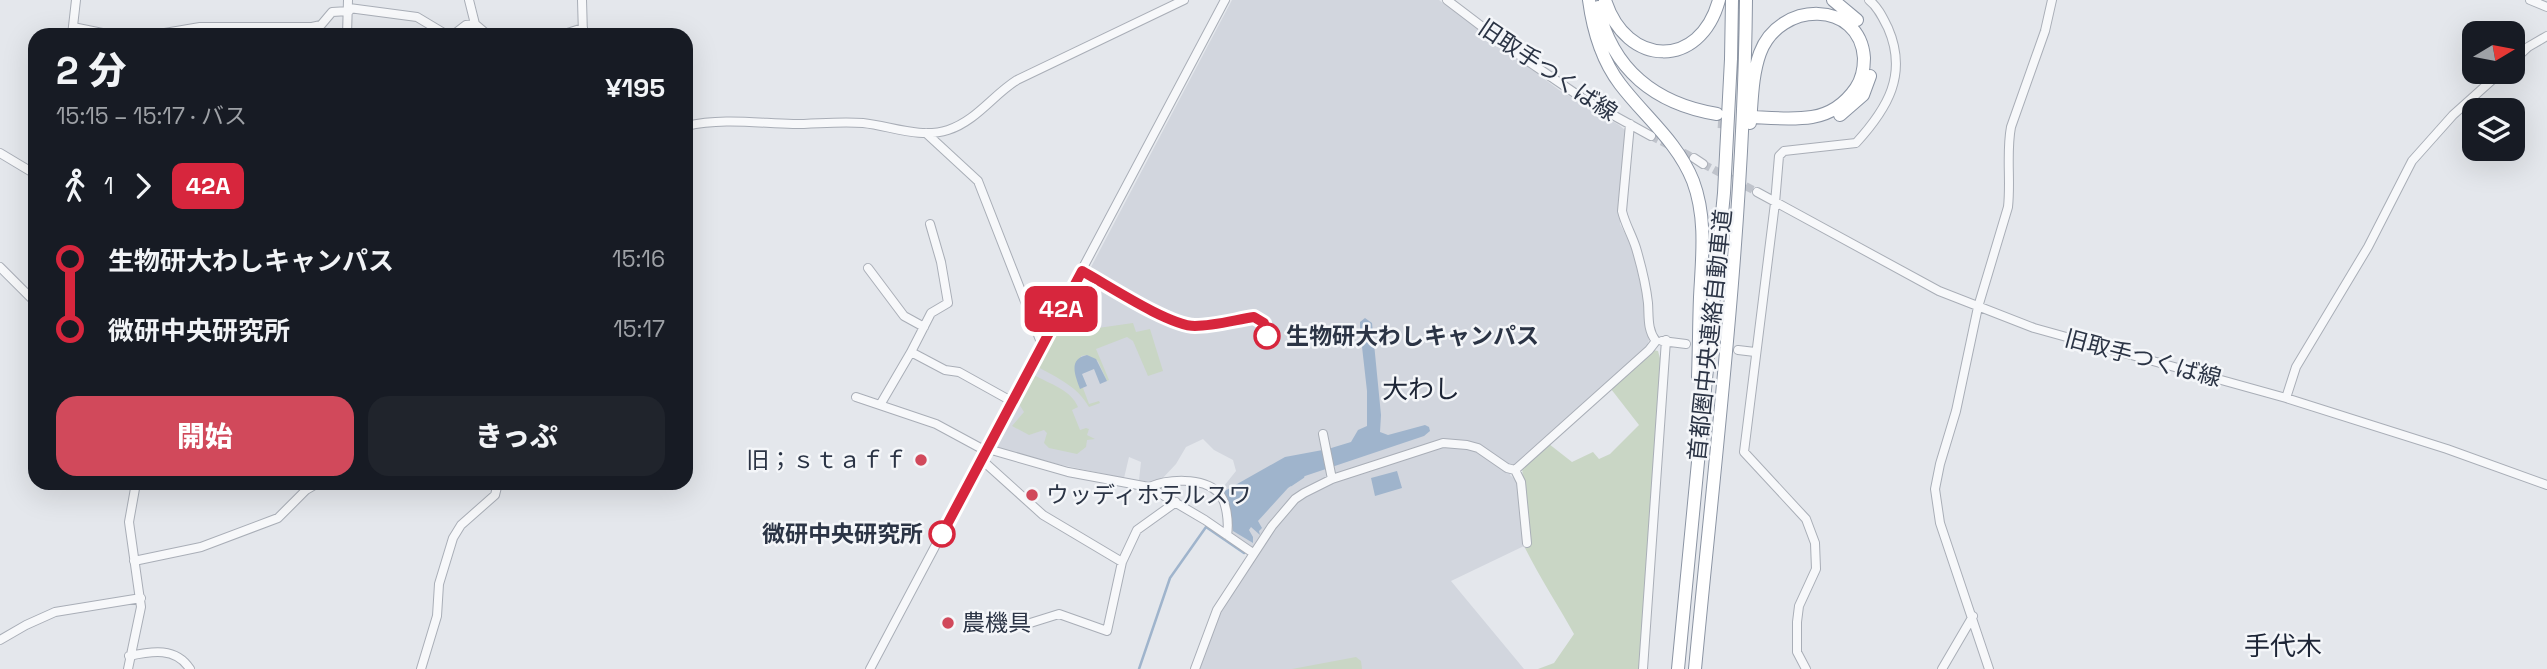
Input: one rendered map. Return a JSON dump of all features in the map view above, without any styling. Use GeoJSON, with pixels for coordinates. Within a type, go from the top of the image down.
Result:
{"type":"FeatureCollection","features":[{"type":"Feature","properties":{"kind":"highway"},"geometry":{"type":"LineString","coordinates":[[1589,0],[1598,45],[1619,83],[1678,151],[1693,181],[1698,199],[1702,259],[1695,485]]}},
{"type":"Feature","properties":{"kind":"highway"},"geometry":{"type":"LineString","coordinates":[[1597,0],[1601,20],[1616,54],[1638,79],[1680,106],[1718,118],[1696,118],[1671,110],[1645,94],[1624,75],[1597,35]]}},
{"type":"Feature","properties":{"kind":"highway"},"geometry":{"type":"LineString","coordinates":[[1605,0],[1610,15],[1628,39],[1641,47],[1667,51],[1681,48],[1700,37],[1709,27],[1719,0]]}},
{"type":"Feature","properties":{"kind":"highway","name":"首都圏中央連絡自動車道"},"geometry":{"type":"LineString","coordinates":[[1678,669],[1724,193],[1732,0]]}},
{"type":"Feature","properties":{"kind":"highway","name":"首都圏中央連絡自動車道"},"geometry":{"type":"LineString","coordinates":[[1695,669],[1727,331],[1741,144],[1746,0]]}},
{"type":"Feature","properties":{"kind":"highway"},"geometry":{"type":"LineString","coordinates":[[1727,331],[1738,272],[1753,89],[1761,51],[1778,25],[1794,14],[1809,10],[1831,12],[1850,24],[1859,35],[1864,66],[1860,82],[1842,105],[1814,117],[1753,120],[1792,126],[1828,121],[1841,115],[1863,95],[1872,66],[1867,34],[1850,12],[1833,0]]}},
{"type":"Feature","properties":{"kind":"street"},"geometry":{"type":"LineString","coordinates":[[72,28],[76,0]]}},
{"type":"Feature","properties":{"kind":"street"},"geometry":{"type":"LineString","coordinates":[[469,0],[475,24],[480,28]]}},
{"type":"Feature","properties":{"kind":"street"},"geometry":{"type":"LineString","coordinates":[[582,0],[583,28]]}},
{"type":"Feature","properties":{"kind":"street"},"geometry":{"type":"LineString","coordinates":[[693,125],[728,120],[790,124],[862,123],[926,133],[957,127],[1017,80],[1184,0]]}},
{"type":"Feature","properties":{"kind":"street"},"geometry":{"type":"LineString","coordinates":[[870,669],[1225,0]]}},
{"type":"Feature","properties":{"kind":"street","name":"旧取手つくば線"},"geometry":{"type":"LineString","coordinates":[[1447,0],[1558,83],[1651,136]]}},
{"type":"Feature","properties":{"kind":"street"},"geometry":{"type":"LineString","coordinates":[[1804,669],[1797,652],[1797,622],[1799,606],[1816,569],[1815,543],[1806,519],[1744,452],[1779,156],[1784,150],[1856,142],[1877,119],[1891,93],[1896,68],[1895,46],[1885,21],[1869,0]]}},
{"type":"Feature","properties":{"kind":"street"},"geometry":{"type":"LineString","coordinates":[[1989,669],[1940,523],[1935,489],[1956,411],[1978,307],[2008,207],[2008,140],[2011,127],[2045,31],[2052,0]]}},
{"type":"Feature","properties":{"kind":"street"},"geometry":{"type":"LineString","coordinates":[[2530,0],[2547,7]]}},
{"type":"Feature","properties":{"kind":"street"},"geometry":{"type":"LineString","coordinates":[[347,28],[348,6]]}},
{"type":"Feature","properties":{"kind":"street"},"geometry":{"type":"LineString","coordinates":[[195,28],[312,27],[321,25],[332,12],[348,6],[417,17],[435,28]]}},
{"type":"Feature","properties":{"kind":"street"},"geometry":{"type":"LineString","coordinates":[[462,28],[475,24]]}},
{"type":"Feature","properties":{"kind":"street"},"geometry":{"type":"LineString","coordinates":[[2525,50],[2547,36]]}},
{"type":"Feature","properties":{"kind":"street"},"geometry":{"type":"LineString","coordinates":[[2286,398],[2296,367],[2368,247],[2412,161],[2453,115],[2488,84]]}},
{"type":"Feature","properties":{"kind":"street"},"geometry":{"type":"LineString","coordinates":[[1630,124],[1622,211],[1635,246],[1648,303],[1648,321],[1652,337],[1656,341],[1686,344]]}},
{"type":"Feature","properties":{"kind":"street"},"geometry":{"type":"LineString","coordinates":[[926,133],[978,181],[1042,345]]}},
{"type":"Feature","properties":{"kind":"street"},"geometry":{"type":"LineString","coordinates":[[0,153],[28,170]]}},
{"type":"Feature","properties":{"kind":"street"},"geometry":{"type":"LineString","coordinates":[[1694,158],[1703,163]]}},
{"type":"Feature","properties":{"kind":"street","name":"旧取手つくば線"},"geometry":{"type":"LineString","coordinates":[[1757,192],[1939,291],[2034,328],[2286,398],[2447,449],[2547,485]]}},
{"type":"Feature","properties":{"kind":"street"},"geometry":{"type":"LineString","coordinates":[[880,405],[931,313],[947,303],[941,262],[930,224]]}},
{"type":"Feature","properties":{"kind":"street"},"geometry":{"type":"LineString","coordinates":[[0,267],[28,295]]}},
{"type":"Feature","properties":{"kind":"street"},"geometry":{"type":"LineString","coordinates":[[868,268],[904,316],[924,327]]}},
{"type":"Feature","properties":{"kind":"street"},"geometry":{"type":"LineString","coordinates":[[1515,470],[1656,341]]}},
{"type":"Feature","properties":{"kind":"street"},"geometry":{"type":"LineString","coordinates":[[1643,669],[1666,341]]}},
{"type":"Feature","properties":{"kind":"street"},"geometry":{"type":"LineString","coordinates":[[1738,350],[1755,352]]}},
{"type":"Feature","properties":{"kind":"street"},"geometry":{"type":"LineString","coordinates":[[911,352],[945,370],[959,372],[1013,402]]}},
{"type":"Feature","properties":{"kind":"street"},"geometry":{"type":"LineString","coordinates":[[856,397],[936,424],[987,450],[1068,472],[1149,487],[1253,553]]}},
{"type":"Feature","properties":{"kind":"street"},"geometry":{"type":"LineString","coordinates":[[1324,434],[1331,475]]}},
{"type":"Feature","properties":{"kind":"street"},"geometry":{"type":"LineString","coordinates":[[1195,669],[1217,610],[1253,553],[1295,499],[1331,475],[1443,443],[1467,444],[1515,470],[1521,482],[1527,543]]}},
{"type":"Feature","properties":{"kind":"street"},"geometry":{"type":"LineString","coordinates":[[982,460],[1043,515],[1122,562]]}},
{"type":"Feature","properties":{"kind":"street"},"geometry":{"type":"LineString","coordinates":[[1149,487],[1190,481],[1214,490],[1222,498],[1225,508],[1227,535]]}},
{"type":"Feature","properties":{"kind":"street"},"geometry":{"type":"LineString","coordinates":[[128,669],[141,598],[129,522],[135,490]]}},
{"type":"Feature","properties":{"kind":"street"},"geometry":{"type":"LineString","coordinates":[[134,561],[201,547],[278,518],[306,490]]}},
{"type":"Feature","properties":{"kind":"street"},"geometry":{"type":"LineString","coordinates":[[421,669],[437,616],[439,584],[453,538],[461,525],[495,495],[496,490]]}},
{"type":"Feature","properties":{"kind":"street"},"geometry":{"type":"LineString","coordinates":[[1027,624],[1059,614],[1107,631],[1122,562],[1137,530],[1176,502]]}},
{"type":"Feature","properties":{"kind":"street"},"geometry":{"type":"LineString","coordinates":[[0,640],[55,612],[141,598]]}},
{"type":"Feature","properties":{"kind":"street"},"geometry":{"type":"LineString","coordinates":[[1942,669],[1973,616]]}},
{"type":"Feature","properties":{"kind":"street"},"geometry":{"type":"LineString","coordinates":[[129,656],[147,652],[172,654],[181,658],[190,669]]}},
{"type":"Feature","properties":{"kind":"shaded area"},"geometry":{"type":"Polygon","coordinates":[[[1232,0],[1439,0],[1559,90],[1626,131],[1620,224],[1631,245],[1645,303],[1649,340],[1646,349],[1516,464],[1510,475],[1517,481],[1524,546],[1451,581],[1524,669],[1199,669],[1220,613],[1259,551],[1231,533],[1220,491],[1236,471],[1233,460],[1214,450],[1203,439],[1186,447],[1176,464],[1160,481],[1149,482],[1139,480],[1141,462],[1129,457],[1124,478],[1057,464],[996,447],[1232,0]]]}},
{"type":"Feature","properties":{"kind":"green space"},"geometry":{"type":"Polygon","coordinates":[[[1133,323],[1136,332],[1150,329],[1163,371],[1148,376],[1133,341],[1127,337],[1096,349],[1109,380],[1107,381],[1098,361],[1087,355],[1081,356],[1081,388],[1089,404],[1100,403],[1089,407],[1073,388],[1038,367],[1056,334],[1133,323]]]}},
{"type":"Feature","properties":{"kind":"green space"},"geometry":{"type":"Polygon","coordinates":[[[1653,350],[1658,351],[1661,362],[1640,669],[1538,669],[1554,663],[1574,634],[1525,548],[1529,547],[1522,467],[1549,444],[1572,462],[1593,452],[1599,459],[1610,454],[1639,425],[1611,389],[1653,350]]]}},
{"type":"Feature","properties":{"kind":"green space"},"geometry":{"type":"Polygon","coordinates":[[[1034,375],[1065,392],[1075,401],[1078,407],[1072,410],[1080,430],[1089,429],[1087,435],[1095,439],[1087,440],[1086,447],[1077,454],[1049,448],[1044,443],[1047,433],[1044,430],[1029,435],[1012,426],[1024,412],[1019,404],[1034,375]]]}},
{"type":"Feature","properties":{"kind":"green space"},"geometry":{"type":"Polygon","coordinates":[[[1356,657],[1361,661],[1362,669],[1292,669],[1356,657]]]}},
{"type":"Feature","properties":{"kind":"water"},"geometry":{"type":"Polygon","coordinates":[[[1365,318],[1372,323],[1381,415],[1380,432],[1388,435],[1425,425],[1430,431],[1424,436],[1305,476],[1288,488],[1258,521],[1262,528],[1260,535],[1251,527],[1249,530],[1253,543],[1233,531],[1227,497],[1223,492],[1285,457],[1351,442],[1358,430],[1367,426],[1367,391],[1360,329],[1360,322],[1365,318]]]}},
{"type":"Feature","properties":{"kind":"water"},"geometry":{"type":"Polygon","coordinates":[[[1087,355],[1096,359],[1107,381],[1100,384],[1094,369],[1082,374],[1087,386],[1080,389],[1074,368],[1077,360],[1087,355]]]}},
{"type":"Feature","properties":{"kind":"water"},"geometry":{"type":"Polygon","coordinates":[[[1397,471],[1402,488],[1375,496],[1371,478],[1397,471]]]}},
{"type":"Feature","properties":{"kind":"waterway"},"geometry":{"type":"LineString","coordinates":[[1291,485],[1303,477]]}},
{"type":"Feature","properties":{"kind":"waterway"},"geometry":{"type":"LineString","coordinates":[[1139,669],[1170,578],[1206,527],[1244,553]]}},
{"type":"Feature","properties":{"kind":"tunnel"},"geometry":{"type":"LineString","coordinates":[[1718,122],[1752,124]]}},
{"type":"Feature","properties":{"kind":"tunnel"},"geometry":{"type":"LineString","coordinates":[[1651,136],[1694,158]]}},
{"type":"Feature","properties":{"kind":"tunnel"},"geometry":{"type":"LineString","coordinates":[[1703,164],[1757,192]]}},
{"type":"Feature","properties":{"kind":"bus line","name":"42A"},"geometry":{"type":"LineString","coordinates":[[942,534],[1082,271],[1165,317],[1186,325],[1254,317],[1264,323],[1267,336]]}},
{"type":"Feature","properties":{"kind":"place","name":"生物研大わしキャンパス"},"geometry":{"type":"Point","coordinates":[1267,336]}},
{"type":"Feature","properties":{"kind":"place","name":"旧；ｓｔａｆｆ"},"geometry":{"type":"Point","coordinates":[921,460]}},
{"type":"Feature","properties":{"kind":"place","name":"ウッディホテルスワ"},"geometry":{"type":"Point","coordinates":[1032,495]}},
{"type":"Feature","properties":{"kind":"place","name":"微研中央研究所"},"geometry":{"type":"Point","coordinates":[942,534]}},
{"type":"Feature","properties":{"kind":"place","name":"農機具"},"geometry":{"type":"Point","coordinates":[948,623]}},
{"type":"Feature","properties":{"kind":"district","name":"大わし"},"geometry":{"type":"Point","coordinates":[1421,389]}},
{"type":"Feature","properties":{"kind":"district","name":"手代木"},"geometry":{"type":"Point","coordinates":[2283,646]}}]}
